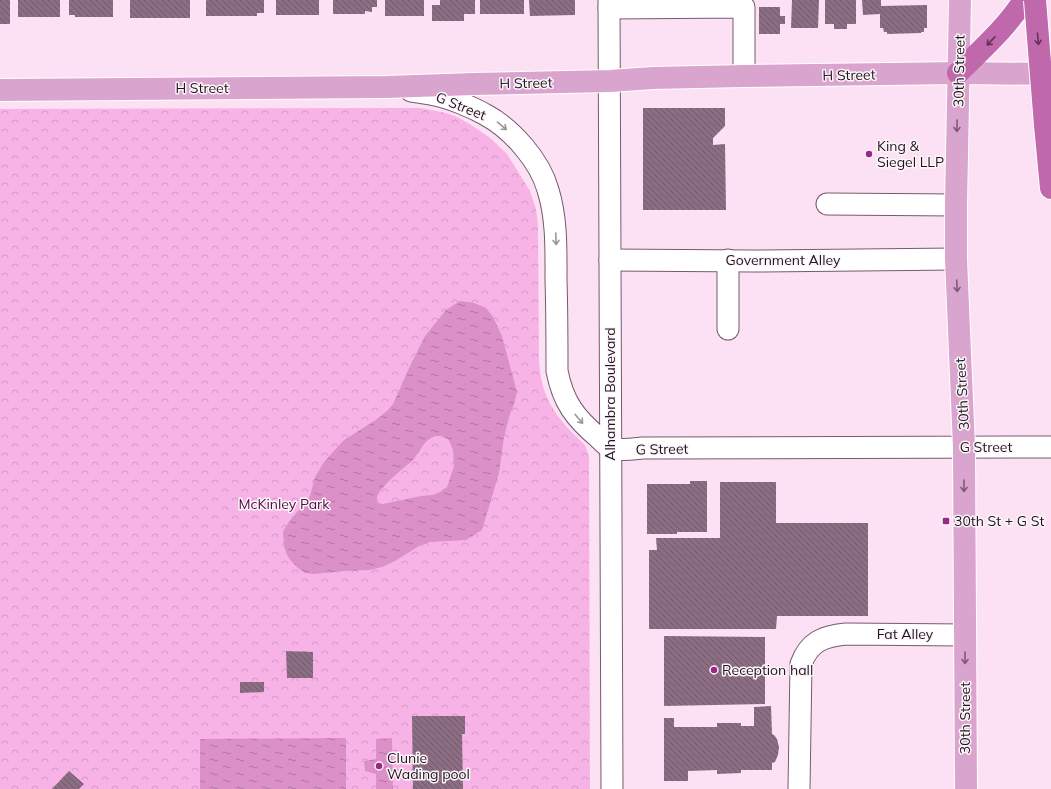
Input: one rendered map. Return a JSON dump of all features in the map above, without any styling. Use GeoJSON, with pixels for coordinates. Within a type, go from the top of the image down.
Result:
{"type":"FeatureCollection","features":[{"type":"Feature","properties":{"kind":"highway"},"geometry":{"type":"LineString","coordinates":[[958,73],[991,41],[1017,11],[1024,0]]}},
{"type":"Feature","properties":{"kind":"highway"},"geometry":{"type":"LineString","coordinates":[[1035,0],[1051,188]]}},
{"type":"Feature","properties":{"kind":"main road","name":"30th Street"},"geometry":{"type":"LineString","coordinates":[[960,0],[956,259],[964,447],[966,789]]}},
{"type":"Feature","properties":{"kind":"main road","name":"H Street"},"geometry":{"type":"LineString","coordinates":[[0,90],[387,87],[744,76],[958,73],[1051,74]]}},
{"type":"Feature","properties":{"kind":"street"},"geometry":{"type":"LineString","coordinates":[[609,4],[744,7],[744,76]]}},
{"type":"Feature","properties":{"kind":"street","name":"Alhambra Boulevard"},"geometry":{"type":"LineString","coordinates":[[609,4],[612,789]]}},
{"type":"Feature","properties":{"kind":"street","name":"G Street"},"geometry":{"type":"LineString","coordinates":[[387,87],[435,95],[486,115],[515,138],[530,154],[548,189],[553,212],[556,236],[557,371],[560,385],[563,396],[579,419],[591,432],[610,448],[1051,447]]}},
{"type":"Feature","properties":{"kind":"street"},"geometry":{"type":"LineString","coordinates":[[827,204],[956,205]]}},
{"type":"Feature","properties":{"kind":"street","name":"Government Alley"},"geometry":{"type":"LineString","coordinates":[[610,260],[956,259]]}},
{"type":"Feature","properties":{"kind":"street"},"geometry":{"type":"LineString","coordinates":[[728,260],[728,329]]}},
{"type":"Feature","properties":{"kind":"street","name":"Fat Alley"},"geometry":{"type":"LineString","coordinates":[[799,789],[801,664],[808,649],[826,637],[846,634],[965,635]]}},
{"type":"Feature","properties":{"kind":"green space","name":"McKinley Park"},"geometry":{"type":"Polygon","coordinates":[[[420,108],[455,116],[489,137],[507,154],[530,191],[536,209],[538,225],[539,358],[542,384],[551,406],[565,425],[586,447],[589,457],[590,789],[0,789],[0,109],[420,108]]]}},
{"type":"Feature","properties":{"kind":"water"},"geometry":{"type":"Polygon","coordinates":[[[460,301],[474,303],[486,308],[493,317],[502,336],[517,392],[504,437],[499,473],[482,530],[466,540],[430,542],[419,546],[382,567],[369,570],[314,574],[305,573],[291,561],[287,555],[284,546],[283,531],[310,496],[315,477],[324,462],[343,441],[377,419],[393,404],[425,336],[446,310],[460,301]],[[435,436],[427,440],[415,458],[394,476],[380,491],[377,497],[377,502],[383,504],[433,495],[447,487],[454,466],[453,450],[449,440],[442,436],[435,436]]]}},
{"type":"Feature","properties":{"kind":"water"},"geometry":{"type":"Polygon","coordinates":[[[346,738],[346,789],[200,789],[200,739],[346,738]]]}},
{"type":"Feature","properties":{"kind":"water","name":"Clunie Wading pool"},"geometry":{"type":"Polygon","coordinates":[[[392,738],[393,789],[376,789],[376,774],[365,771],[364,761],[376,759],[376,739],[392,738]]]}},
{"type":"Feature","properties":{"kind":"building"},"geometry":{"type":"Polygon","coordinates":[[[0,0],[10,0],[10,24],[0,24],[0,0]]]}},
{"type":"Feature","properties":{"kind":"building"},"geometry":{"type":"Polygon","coordinates":[[[18,0],[60,0],[60,17],[18,17],[18,0]]]}},
{"type":"Feature","properties":{"kind":"building"},"geometry":{"type":"Polygon","coordinates":[[[69,0],[113,0],[113,17],[75,17],[75,15],[69,15],[69,0]]]}},
{"type":"Feature","properties":{"kind":"building"},"geometry":{"type":"Polygon","coordinates":[[[130,0],[190,0],[190,18],[130,18],[130,0]]]}},
{"type":"Feature","properties":{"kind":"building"},"geometry":{"type":"Polygon","coordinates":[[[206,0],[264,0],[264,13],[257,13],[257,16],[206,16],[206,0]]]}},
{"type":"Feature","properties":{"kind":"building"},"geometry":{"type":"Polygon","coordinates":[[[276,0],[319,0],[319,15],[276,15],[276,0]]]}},
{"type":"Feature","properties":{"kind":"building"},"geometry":{"type":"Polygon","coordinates":[[[333,0],[377,0],[377,7],[372,7],[372,12],[365,11],[365,14],[333,14],[333,0]]]}},
{"type":"Feature","properties":{"kind":"building"},"geometry":{"type":"Polygon","coordinates":[[[385,0],[424,0],[424,16],[385,16],[385,0]]]}},
{"type":"Feature","properties":{"kind":"building"},"geometry":{"type":"Polygon","coordinates":[[[440,0],[475,0],[475,14],[464,14],[464,21],[432,21],[432,5],[440,5],[440,0]]]}},
{"type":"Feature","properties":{"kind":"building"},"geometry":{"type":"Polygon","coordinates":[[[480,0],[524,0],[524,14],[480,14],[480,0]]]}},
{"type":"Feature","properties":{"kind":"building"},"geometry":{"type":"Polygon","coordinates":[[[529,0],[575,0],[575,15],[530,16],[529,0]]]}},
{"type":"Feature","properties":{"kind":"building"},"geometry":{"type":"Polygon","coordinates":[[[792,0],[819,0],[818,28],[791,28],[792,0]]]}},
{"type":"Feature","properties":{"kind":"building"},"geometry":{"type":"Polygon","coordinates":[[[825,0],[856,0],[856,24],[847,24],[847,29],[834,29],[834,24],[825,24],[825,0]]]}},
{"type":"Feature","properties":{"kind":"building"},"geometry":{"type":"Polygon","coordinates":[[[862,0],[881,0],[881,6],[927,5],[927,28],[924,28],[924,32],[921,33],[887,34],[887,32],[884,32],[883,28],[880,28],[880,14],[863,15],[862,0]]]}},
{"type":"Feature","properties":{"kind":"building"},"geometry":{"type":"Polygon","coordinates":[[[759,7],[780,7],[780,16],[785,16],[785,24],[780,24],[780,34],[759,34],[759,7]]]}},
{"type":"Feature","properties":{"kind":"building"},"geometry":{"type":"Polygon","coordinates":[[[643,108],[725,108],[725,126],[713,138],[713,145],[725,144],[726,210],[643,210],[643,108]]]}},
{"type":"Feature","properties":{"kind":"building"},"geometry":{"type":"Polygon","coordinates":[[[690,481],[707,481],[707,532],[647,534],[647,484],[690,484],[690,481]]]}},
{"type":"Feature","properties":{"kind":"building"},"geometry":{"type":"Polygon","coordinates":[[[720,482],[776,482],[776,523],[868,523],[868,616],[777,616],[776,629],[649,629],[649,550],[657,550],[656,538],[720,538],[720,482]]]}},
{"type":"Feature","properties":{"kind":"building","name":"Reception hall"},"geometry":{"type":"Polygon","coordinates":[[[664,636],[765,637],[765,704],[664,706],[664,636]]]}},
{"type":"Feature","properties":{"kind":"building"},"geometry":{"type":"Polygon","coordinates":[[[286,651],[313,652],[313,678],[287,678],[286,651]]]}},
{"type":"Feature","properties":{"kind":"building"},"geometry":{"type":"Polygon","coordinates":[[[240,682],[264,682],[264,692],[240,693],[240,682]]]}},
{"type":"Feature","properties":{"kind":"building"},"geometry":{"type":"Polygon","coordinates":[[[771,706],[772,734],[777,739],[779,747],[775,762],[772,763],[772,770],[741,770],[741,773],[717,774],[717,770],[688,771],[688,781],[664,781],[664,718],[674,718],[674,727],[717,727],[717,723],[741,723],[741,726],[754,726],[754,707],[771,706]]]}},
{"type":"Feature","properties":{"kind":"building"},"geometry":{"type":"Polygon","coordinates":[[[412,716],[465,716],[465,734],[462,734],[463,789],[413,789],[412,716]]]}},
{"type":"Feature","properties":{"kind":"building"},"geometry":{"type":"Polygon","coordinates":[[[69,771],[84,784],[79,789],[52,789],[69,771]]]}},
{"type":"Feature","properties":{"kind":"place","name":"King & Siegel LLP"},"geometry":{"type":"Point","coordinates":[869,154]}},
{"type":"Feature","properties":{"kind":"place","name":"30th St + G St"},"geometry":{"type":"Point","coordinates":[946,521]}},
{"type":"Feature","properties":{"kind":"place","name":"Reception hall"},"geometry":{"type":"Point","coordinates":[714,670]}},
{"type":"Feature","properties":{"kind":"place","name":"Clunie Wading pool"},"geometry":{"type":"Point","coordinates":[379,766]}}]}
